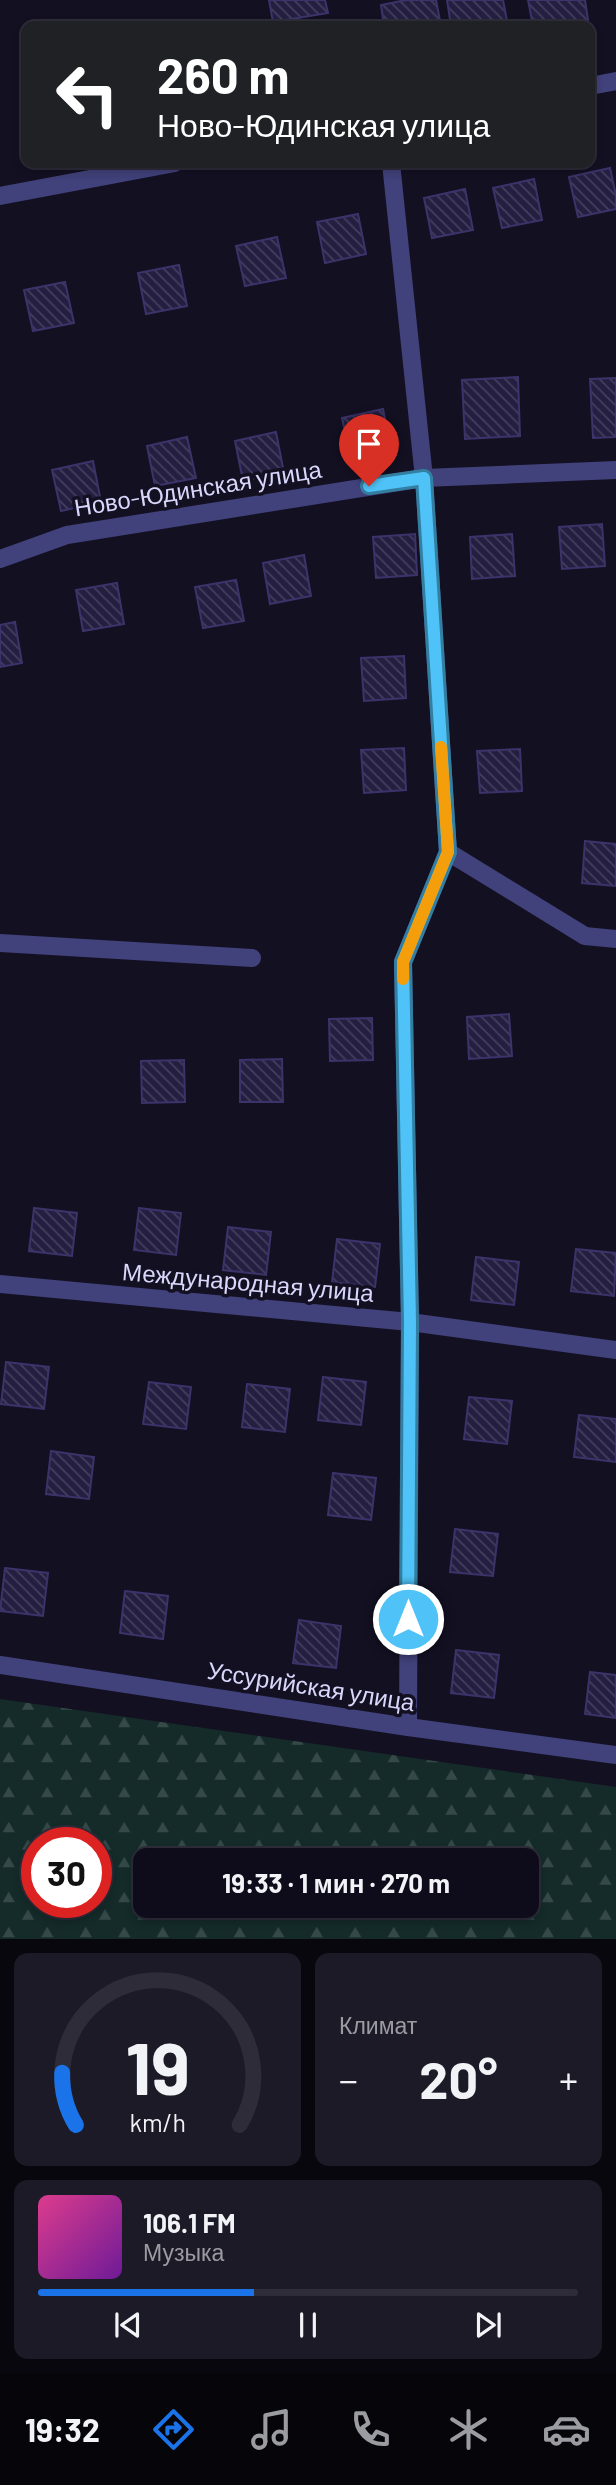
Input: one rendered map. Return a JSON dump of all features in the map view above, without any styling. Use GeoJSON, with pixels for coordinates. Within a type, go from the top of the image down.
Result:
{"type":"FeatureCollection","features":[{"type":"Feature","properties":{"kind":"street"},"geometry":{"type":"LineString","coordinates":[[595,85],[616,81]]}},
{"type":"Feature","properties":{"kind":"street"},"geometry":{"type":"LineString","coordinates":[[0,196],[148,168]]}},
{"type":"Feature","properties":{"kind":"street"},"geometry":{"type":"LineString","coordinates":[[392,168],[424,478],[448,852],[403,962],[410,1322],[408,1727]]}},
{"type":"Feature","properties":{"kind":"street","name":"Ново-Юдинская улица"},"geometry":{"type":"LineString","coordinates":[[0,559],[67,535],[424,478],[616,470]]}},
{"type":"Feature","properties":{"kind":"street"},"geometry":{"type":"LineString","coordinates":[[448,852],[585,936],[616,939]]}},
{"type":"Feature","properties":{"kind":"street"},"geometry":{"type":"LineString","coordinates":[[0,943],[252,958]]}},
{"type":"Feature","properties":{"kind":"street","name":"Международная улица"},"geometry":{"type":"LineString","coordinates":[[0,1284],[410,1322],[616,1350]]}},
{"type":"Feature","properties":{"kind":"street","name":"Уссурийская улица"},"geometry":{"type":"LineString","coordinates":[[0,1665],[408,1727],[616,1755]]}},
{"type":"Feature","properties":{"kind":"green space"},"geometry":{"type":"Polygon","coordinates":[[[0,1699],[616,1787],[616,1939],[0,1939],[0,1699]]]}},
{"type":"Feature","properties":{"kind":"building"},"geometry":{"type":"Polygon","coordinates":[[[269,0],[325,0],[328,13],[273,21],[269,0]]]}},
{"type":"Feature","properties":{"kind":"building"},"geometry":{"type":"Polygon","coordinates":[[[406,0],[436,0],[440,21],[383,21],[381,5],[406,0]]]}},
{"type":"Feature","properties":{"kind":"building"},"geometry":{"type":"Polygon","coordinates":[[[447,0],[503,0],[507,21],[450,21],[447,0]]]}},
{"type":"Feature","properties":{"kind":"building"},"geometry":{"type":"Polygon","coordinates":[[[528,0],[585,0],[588,20],[532,21],[528,0]]]}},
{"type":"Feature","properties":{"kind":"building"},"geometry":{"type":"Polygon","coordinates":[[[610,168],[616,209],[578,217],[569,177],[610,168]]]}},
{"type":"Feature","properties":{"kind":"building"},"geometry":{"type":"Polygon","coordinates":[[[534,179],[542,220],[502,228],[493,188],[534,179]]]}},
{"type":"Feature","properties":{"kind":"building"},"geometry":{"type":"Polygon","coordinates":[[[465,189],[473,230],[432,238],[424,198],[465,189]]]}},
{"type":"Feature","properties":{"kind":"building"},"geometry":{"type":"Polygon","coordinates":[[[358,214],[366,254],[325,263],[317,222],[358,214]]]}},
{"type":"Feature","properties":{"kind":"building"},"geometry":{"type":"Polygon","coordinates":[[[277,237],[286,278],[245,286],[236,246],[277,237]]]}},
{"type":"Feature","properties":{"kind":"building"},"geometry":{"type":"Polygon","coordinates":[[[179,265],[187,306],[146,314],[138,273],[179,265]]]}},
{"type":"Feature","properties":{"kind":"building"},"geometry":{"type":"Polygon","coordinates":[[[65,282],[74,323],[33,331],[24,290],[65,282]]]}},
{"type":"Feature","properties":{"kind":"building"},"geometry":{"type":"Polygon","coordinates":[[[518,377],[520,436],[465,439],[462,380],[518,377]]]}},
{"type":"Feature","properties":{"kind":"building"},"geometry":{"type":"Polygon","coordinates":[[[616,378],[616,437],[593,438],[590,379],[616,378]]]}},
{"type":"Feature","properties":{"kind":"building"},"geometry":{"type":"Polygon","coordinates":[[[383,409],[391,449],[351,458],[342,418],[383,409]]]}},
{"type":"Feature","properties":{"kind":"building"},"geometry":{"type":"Polygon","coordinates":[[[276,432],[284,473],[243,481],[235,441],[276,432]]]}},
{"type":"Feature","properties":{"kind":"building"},"geometry":{"type":"Polygon","coordinates":[[[187,437],[196,478],[155,486],[147,446],[187,437]]]}},
{"type":"Feature","properties":{"kind":"building"},"geometry":{"type":"Polygon","coordinates":[[[93,461],[101,502],[61,511],[52,470],[93,461]]]}},
{"type":"Feature","properties":{"kind":"building"},"geometry":{"type":"Polygon","coordinates":[[[602,524],[605,566],[562,569],[559,527],[602,524]]]}},
{"type":"Feature","properties":{"kind":"building"},"geometry":{"type":"Polygon","coordinates":[[[415,534],[417,575],[376,578],[373,537],[415,534]]]}},
{"type":"Feature","properties":{"kind":"building"},"geometry":{"type":"Polygon","coordinates":[[[512,534],[515,576],[472,579],[470,537],[512,534]]]}},
{"type":"Feature","properties":{"kind":"building"},"geometry":{"type":"Polygon","coordinates":[[[304,555],[311,596],[270,604],[263,563],[304,555]]]}},
{"type":"Feature","properties":{"kind":"building"},"geometry":{"type":"Polygon","coordinates":[[[236,580],[244,621],[203,628],[195,587],[236,580]]]}},
{"type":"Feature","properties":{"kind":"building"},"geometry":{"type":"Polygon","coordinates":[[[117,583],[124,624],[83,631],[76,590],[117,583]]]}},
{"type":"Feature","properties":{"kind":"building"},"geometry":{"type":"Polygon","coordinates":[[[15,622],[22,663],[0,667],[0,625],[15,622]]]}},
{"type":"Feature","properties":{"kind":"building"},"geometry":{"type":"Polygon","coordinates":[[[404,656],[406,698],[364,701],[361,658],[404,656]]]}},
{"type":"Feature","properties":{"kind":"building"},"geometry":{"type":"Polygon","coordinates":[[[404,748],[406,790],[364,793],[361,750],[404,748]]]}},
{"type":"Feature","properties":{"kind":"building"},"geometry":{"type":"Polygon","coordinates":[[[520,749],[522,791],[480,793],[477,751],[520,749]]]}},
{"type":"Feature","properties":{"kind":"building"},"geometry":{"type":"Polygon","coordinates":[[[585,841],[616,844],[616,886],[582,883],[585,841]]]}},
{"type":"Feature","properties":{"kind":"building"},"geometry":{"type":"Polygon","coordinates":[[[509,1014],[512,1056],[469,1059],[467,1017],[509,1014]]]}},
{"type":"Feature","properties":{"kind":"building"},"geometry":{"type":"Polygon","coordinates":[[[372,1018],[373,1060],[330,1061],[329,1019],[372,1018]]]}},
{"type":"Feature","properties":{"kind":"building"},"geometry":{"type":"Polygon","coordinates":[[[282,1059],[283,1102],[240,1102],[240,1060],[282,1059]]]}},
{"type":"Feature","properties":{"kind":"building"},"geometry":{"type":"Polygon","coordinates":[[[184,1060],[185,1102],[142,1103],[141,1061],[184,1060]]]}},
{"type":"Feature","properties":{"kind":"building"},"geometry":{"type":"Polygon","coordinates":[[[34,1208],[77,1213],[72,1256],[29,1251],[34,1208]]]}},
{"type":"Feature","properties":{"kind":"building"},"geometry":{"type":"Polygon","coordinates":[[[139,1208],[181,1213],[176,1255],[134,1250],[139,1208]]]}},
{"type":"Feature","properties":{"kind":"building"},"geometry":{"type":"Polygon","coordinates":[[[228,1227],[271,1232],[266,1275],[223,1270],[228,1227]]]}},
{"type":"Feature","properties":{"kind":"building"},"geometry":{"type":"Polygon","coordinates":[[[337,1239],[380,1244],[375,1287],[332,1282],[337,1239]]]}},
{"type":"Feature","properties":{"kind":"building"},"geometry":{"type":"Polygon","coordinates":[[[576,1249],[616,1253],[614,1296],[571,1291],[576,1249]]]}},
{"type":"Feature","properties":{"kind":"building"},"geometry":{"type":"Polygon","coordinates":[[[476,1257],[519,1262],[514,1305],[471,1300],[476,1257]]]}},
{"type":"Feature","properties":{"kind":"building"},"geometry":{"type":"Polygon","coordinates":[[[6,1362],[49,1367],[44,1409],[1,1404],[6,1362]]]}},
{"type":"Feature","properties":{"kind":"building"},"geometry":{"type":"Polygon","coordinates":[[[323,1377],[366,1382],[361,1425],[318,1420],[323,1377]]]}},
{"type":"Feature","properties":{"kind":"building"},"geometry":{"type":"Polygon","coordinates":[[[149,1382],[191,1387],[186,1429],[143,1424],[149,1382]]]}},
{"type":"Feature","properties":{"kind":"building"},"geometry":{"type":"Polygon","coordinates":[[[247,1384],[290,1389],[285,1432],[242,1427],[247,1384]]]}},
{"type":"Feature","properties":{"kind":"building"},"geometry":{"type":"Polygon","coordinates":[[[469,1397],[512,1401],[507,1444],[464,1439],[469,1397]]]}},
{"type":"Feature","properties":{"kind":"building"},"geometry":{"type":"Polygon","coordinates":[[[579,1415],[616,1419],[616,1462],[574,1457],[579,1415]]]}},
{"type":"Feature","properties":{"kind":"building"},"geometry":{"type":"Polygon","coordinates":[[[51,1451],[94,1457],[89,1499],[46,1494],[51,1451]]]}},
{"type":"Feature","properties":{"kind":"building"},"geometry":{"type":"Polygon","coordinates":[[[333,1473],[376,1478],[371,1520],[328,1515],[333,1473]]]}},
{"type":"Feature","properties":{"kind":"building"},"geometry":{"type":"Polygon","coordinates":[[[455,1529],[498,1534],[493,1576],[450,1572],[455,1529]]]}},
{"type":"Feature","properties":{"kind":"building"},"geometry":{"type":"Polygon","coordinates":[[[5,1568],[48,1573],[43,1616],[0,1611],[5,1568]]]}},
{"type":"Feature","properties":{"kind":"building"},"geometry":{"type":"Polygon","coordinates":[[[125,1591],[168,1596],[163,1639],[120,1633],[125,1591]]]}},
{"type":"Feature","properties":{"kind":"building"},"geometry":{"type":"Polygon","coordinates":[[[299,1620],[341,1626],[336,1668],[293,1663],[299,1620]]]}},
{"type":"Feature","properties":{"kind":"building"},"geometry":{"type":"Polygon","coordinates":[[[456,1650],[499,1655],[494,1698],[451,1693],[456,1650]]]}},
{"type":"Feature","properties":{"kind":"building"},"geometry":{"type":"Polygon","coordinates":[[[590,1672],[616,1675],[616,1718],[585,1714],[590,1672]]]}},
{"type":"Feature","properties":{"kind":"slow traffic"},"geometry":{"type":"LineString","coordinates":[[403,979],[403,962],[448,852],[441,747]]}},
{"type":"Feature","properties":{"kind":"route"},"geometry":{"type":"LineString","coordinates":[[369,486],[424,478],[448,852],[403,962],[410,1322],[408,1619]]}}]}
